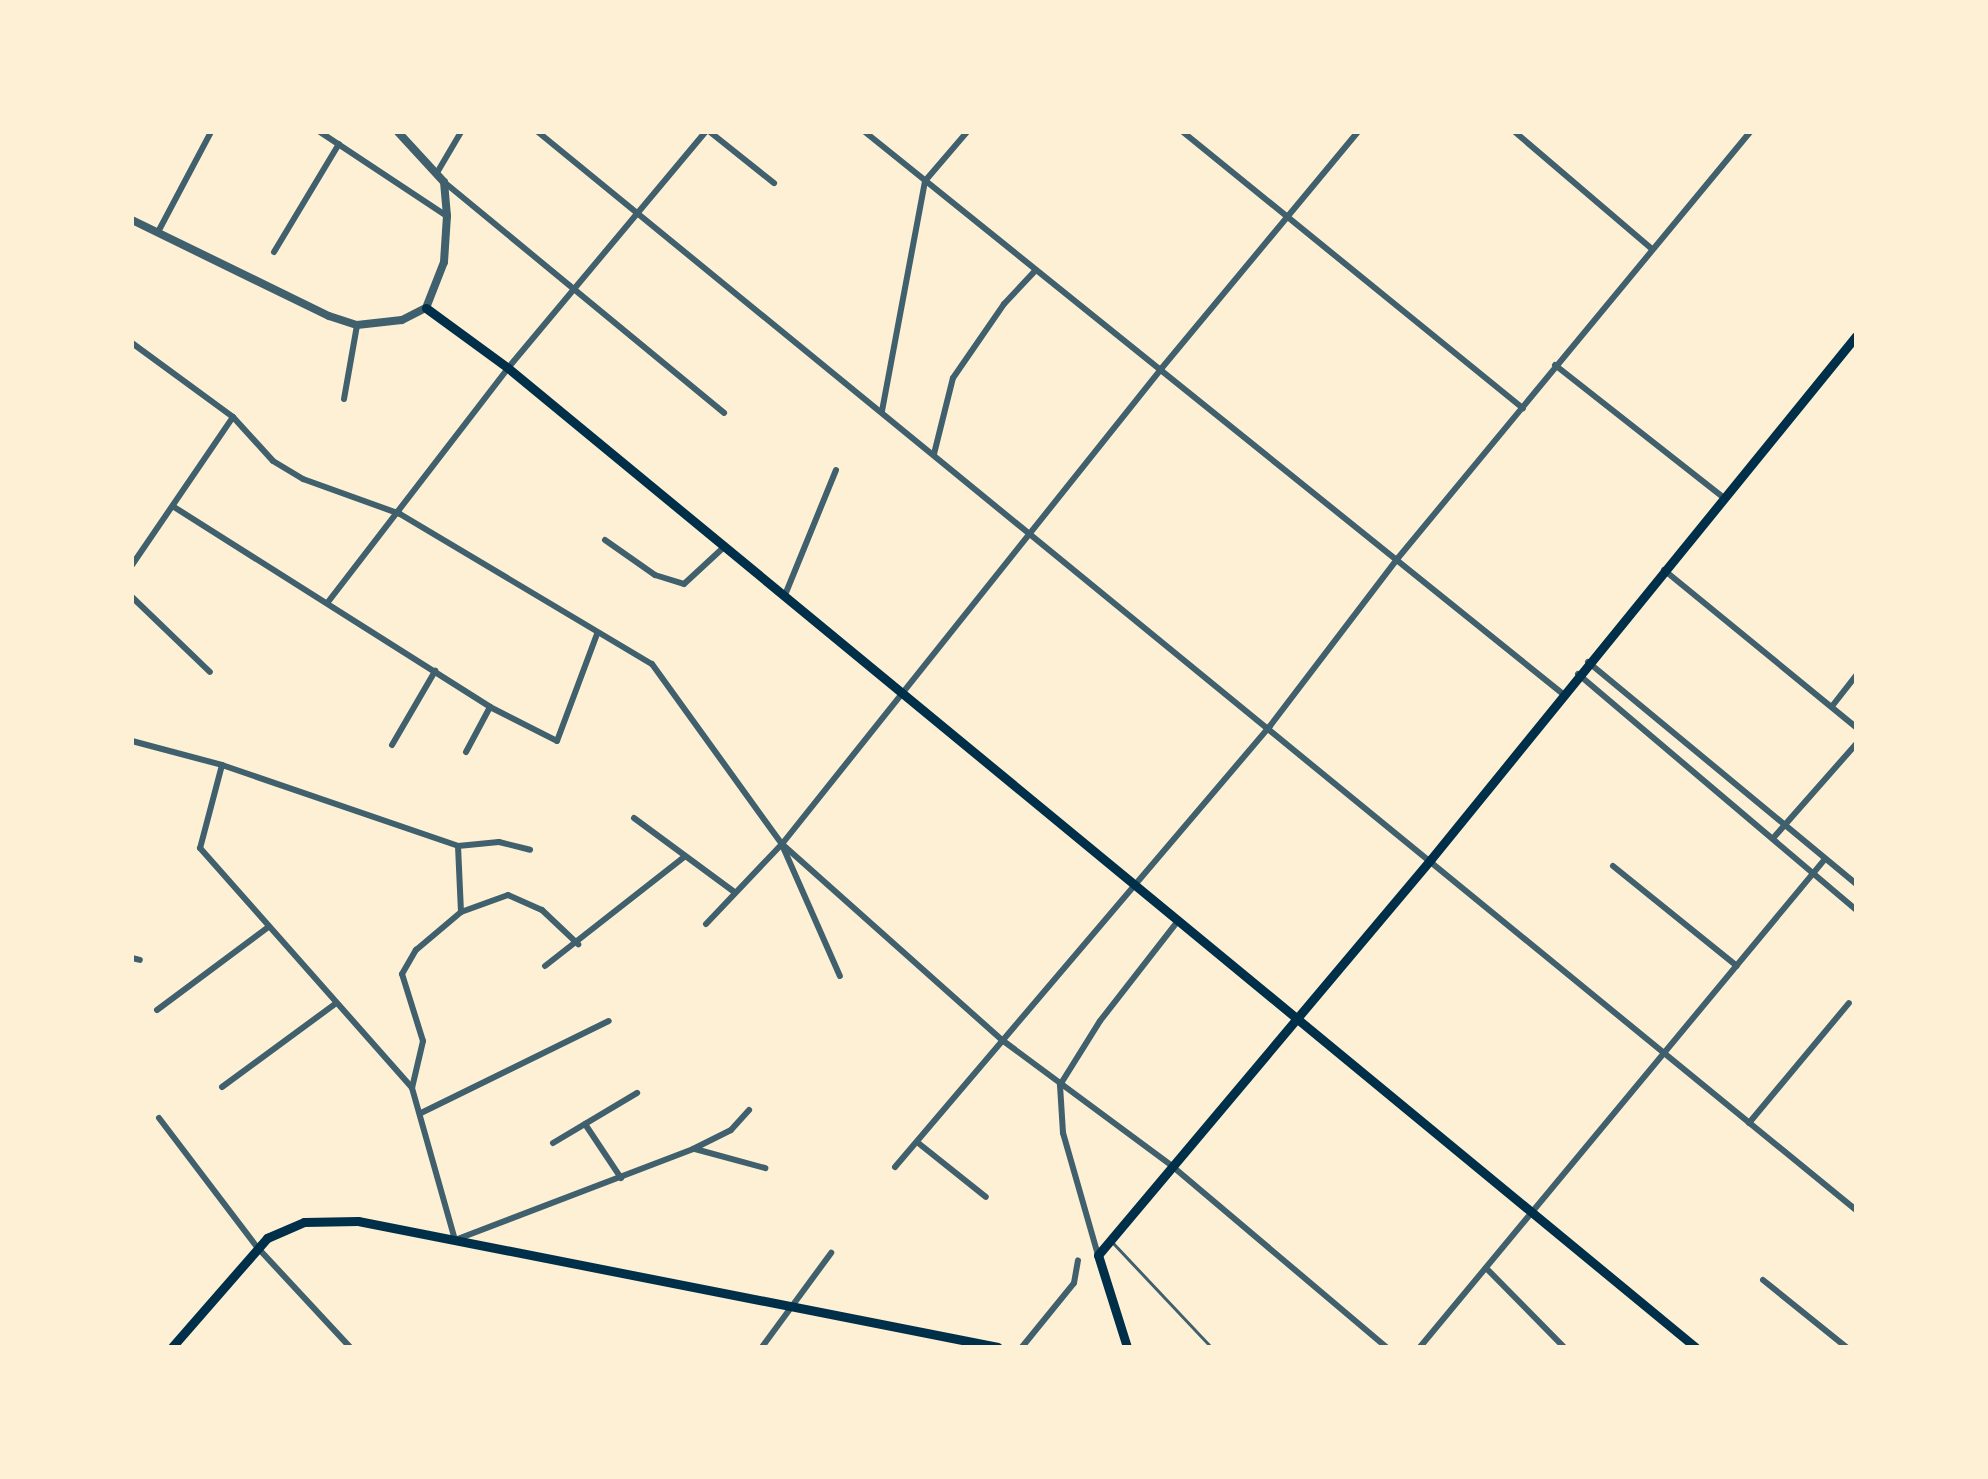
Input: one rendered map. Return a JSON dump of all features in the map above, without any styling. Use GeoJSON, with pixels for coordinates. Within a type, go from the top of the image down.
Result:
{"type":"FeatureCollection","features":[{"type":"Feature","properties":{"kind":"main road"},"geometry":{"type":"LineString","coordinates":[[426,308],[508,368],[785,595],[1133,888],[1295,1016],[1695,1347]]}},
{"type":"Feature","properties":{"kind":"main road"},"geometry":{"type":"LineString","coordinates":[[1127,1347],[1098,1255],[1295,1016],[1431,859],[1587,662],[1856,336]]}},
{"type":"Feature","properties":{"kind":"main road"},"geometry":{"type":"LineString","coordinates":[[172,1347],[257,1247],[304,1222],[358,1221],[998,1347]]}},
{"type":"Feature","properties":{"kind":"street"},"geometry":{"type":"LineString","coordinates":[[158,232],[211,132]]}},
{"type":"Feature","properties":{"kind":"street"},"geometry":{"type":"LineString","coordinates":[[320,132],[447,216]]}},
{"type":"Feature","properties":{"kind":"street"},"geometry":{"type":"LineString","coordinates":[[398,132],[438,171],[444,182],[724,413]]}},
{"type":"Feature","properties":{"kind":"street"},"geometry":{"type":"LineString","coordinates":[[438,171],[461,132]]}},
{"type":"Feature","properties":{"kind":"street"},"geometry":{"type":"LineString","coordinates":[[538,132],[1270,726],[1856,1210]]}},
{"type":"Feature","properties":{"kind":"street"},"geometry":{"type":"LineString","coordinates":[[328,602],[400,514],[508,368],[708,132],[774,183]]}},
{"type":"Feature","properties":{"kind":"street"},"geometry":{"type":"LineString","coordinates":[[865,132],[1034,272],[1398,558],[1563,694]]}},
{"type":"Feature","properties":{"kind":"street"},"geometry":{"type":"LineString","coordinates":[[882,411],[925,181],[967,132]]}},
{"type":"Feature","properties":{"kind":"street"},"geometry":{"type":"LineString","coordinates":[[1183,132],[1523,408]]}},
{"type":"Feature","properties":{"kind":"street"},"geometry":{"type":"LineString","coordinates":[[706,924],[733,891],[782,844],[899,693],[1161,369],[1358,132]]}},
{"type":"Feature","properties":{"kind":"street"},"geometry":{"type":"LineString","coordinates":[[1515,132],[1651,248]]}},
{"type":"Feature","properties":{"kind":"street"},"geometry":{"type":"LineString","coordinates":[[895,1167],[1270,726],[1398,558],[1651,248],[1750,132]]}},
{"type":"Feature","properties":{"kind":"street"},"geometry":{"type":"LineString","coordinates":[[274,252],[339,144]]}},
{"type":"Feature","properties":{"kind":"street"},"geometry":{"type":"LineString","coordinates":[[132,220],[357,325],[402,320],[426,308],[444,262],[447,216],[444,182]]}},
{"type":"Feature","properties":{"kind":"street"},"geometry":{"type":"LineString","coordinates":[[934,454],[953,378],[1004,304],[1034,272]]}},
{"type":"Feature","properties":{"kind":"street"},"geometry":{"type":"LineString","coordinates":[[344,399],[357,325]]}},
{"type":"Feature","properties":{"kind":"street"},"geometry":{"type":"LineString","coordinates":[[132,343],[233,417],[273,461],[303,479],[400,514],[652,664],[782,844],[840,976]]}},
{"type":"Feature","properties":{"kind":"street"},"geometry":{"type":"LineString","coordinates":[[1555,365],[1724,498]]}},
{"type":"Feature","properties":{"kind":"street"},"geometry":{"type":"LineString","coordinates":[[132,565],[233,417]]}},
{"type":"Feature","properties":{"kind":"street"},"geometry":{"type":"LineString","coordinates":[[785,595],[836,470]]}},
{"type":"Feature","properties":{"kind":"street"},"geometry":{"type":"LineString","coordinates":[[174,507],[490,707],[557,741],[597,634]]}},
{"type":"Feature","properties":{"kind":"street"},"geometry":{"type":"LineString","coordinates":[[605,540],[655,575],[684,584],[725,546]]}},
{"type":"Feature","properties":{"kind":"street"},"geometry":{"type":"LineString","coordinates":[[1664,570],[1833,705],[1856,727]]}},
{"type":"Feature","properties":{"kind":"street"},"geometry":{"type":"LineString","coordinates":[[132,597],[210,672]]}},
{"type":"Feature","properties":{"kind":"street"},"geometry":{"type":"LineString","coordinates":[[1587,662],[1856,884]]}},
{"type":"Feature","properties":{"kind":"street"},"geometry":{"type":"LineString","coordinates":[[392,745],[435,671]]}},
{"type":"Feature","properties":{"kind":"street"},"geometry":{"type":"LineString","coordinates":[[1578,674],[1775,836],[1811,873],[1856,910]]}},
{"type":"Feature","properties":{"kind":"street"},"geometry":{"type":"LineString","coordinates":[[1833,705],[1856,676]]}},
{"type":"Feature","properties":{"kind":"street"},"geometry":{"type":"LineString","coordinates":[[466,752],[490,707]]}},
{"type":"Feature","properties":{"kind":"street"},"geometry":{"type":"LineString","coordinates":[[132,741],[222,765],[458,846],[499,842],[530,850]]}},
{"type":"Feature","properties":{"kind":"street"},"geometry":{"type":"LineString","coordinates":[[1775,836],[1856,744]]}},
{"type":"Feature","properties":{"kind":"street"},"geometry":{"type":"LineString","coordinates":[[222,765],[200,848],[267,928],[412,1088],[455,1240],[693,1149],[731,1130],[749,1110]]}},
{"type":"Feature","properties":{"kind":"street"},"geometry":{"type":"LineString","coordinates":[[634,818],[733,891]]}},
{"type":"Feature","properties":{"kind":"street"},"geometry":{"type":"LineString","coordinates":[[782,844],[1002,1040],[1172,1166],[1386,1347]]}},
{"type":"Feature","properties":{"kind":"street"},"geometry":{"type":"LineString","coordinates":[[458,846],[461,912]]}},
{"type":"Feature","properties":{"kind":"street"},"geometry":{"type":"LineString","coordinates":[[545,966],[578,944],[684,857]]}},
{"type":"Feature","properties":{"kind":"street"},"geometry":{"type":"LineString","coordinates":[[1420,1347],[1529,1211],[1666,1056],[1825,859]]}},
{"type":"Feature","properties":{"kind":"street"},"geometry":{"type":"LineString","coordinates":[[1613,866],[1737,966]]}},
{"type":"Feature","properties":{"kind":"street"},"geometry":{"type":"LineString","coordinates":[[412,1088],[423,1041],[402,974],[416,950],[461,912],[508,895],[525,899],[578,944]]}},
{"type":"Feature","properties":{"kind":"street"},"geometry":{"type":"LineString","coordinates":[[1098,1255],[1063,1133],[1060,1085],[1100,1021],[1177,922]]}},
{"type":"Feature","properties":{"kind":"street"},"geometry":{"type":"LineString","coordinates":[[157,1010],[267,928]]}},
{"type":"Feature","properties":{"kind":"street"},"geometry":{"type":"LineString","coordinates":[[132,958],[140,960]]}},
{"type":"Feature","properties":{"kind":"street"},"geometry":{"type":"LineString","coordinates":[[1749,1123],[1849,1003]]}},
{"type":"Feature","properties":{"kind":"street"},"geometry":{"type":"LineString","coordinates":[[222,1087],[335,1004]]}},
{"type":"Feature","properties":{"kind":"street"},"geometry":{"type":"LineString","coordinates":[[421,1113],[609,1021]]}},
{"type":"Feature","properties":{"kind":"street"},"geometry":{"type":"LineString","coordinates":[[553,1143],[637,1093]]}},
{"type":"Feature","properties":{"kind":"street"},"geometry":{"type":"LineString","coordinates":[[159,1118],[257,1247],[350,1347]]}},
{"type":"Feature","properties":{"kind":"street"},"geometry":{"type":"LineString","coordinates":[[585,1124],[621,1178]]}},
{"type":"Feature","properties":{"kind":"street"},"geometry":{"type":"LineString","coordinates":[[917,1142],[986,1197]]}},
{"type":"Feature","properties":{"kind":"street"},"geometry":{"type":"LineString","coordinates":[[693,1149],[765,1168]]}},
{"type":"Feature","properties":{"kind":"street"},"geometry":{"type":"LineString","coordinates":[[762,1347],[793,1309],[831,1253]]}},
{"type":"Feature","properties":{"kind":"street"},"geometry":{"type":"LineString","coordinates":[[1022,1347],[1074,1283],[1078,1260]]}},
{"type":"Feature","properties":{"kind":"street"},"geometry":{"type":"LineString","coordinates":[[1486,1268],[1564,1347]]}},
{"type":"Feature","properties":{"kind":"street"},"geometry":{"type":"LineString","coordinates":[[1763,1280],[1846,1347]]}},
{"type":"Feature","properties":{"kind":"lane"},"geometry":{"type":"LineString","coordinates":[[1110,1240],[1211,1347]]}}]}
